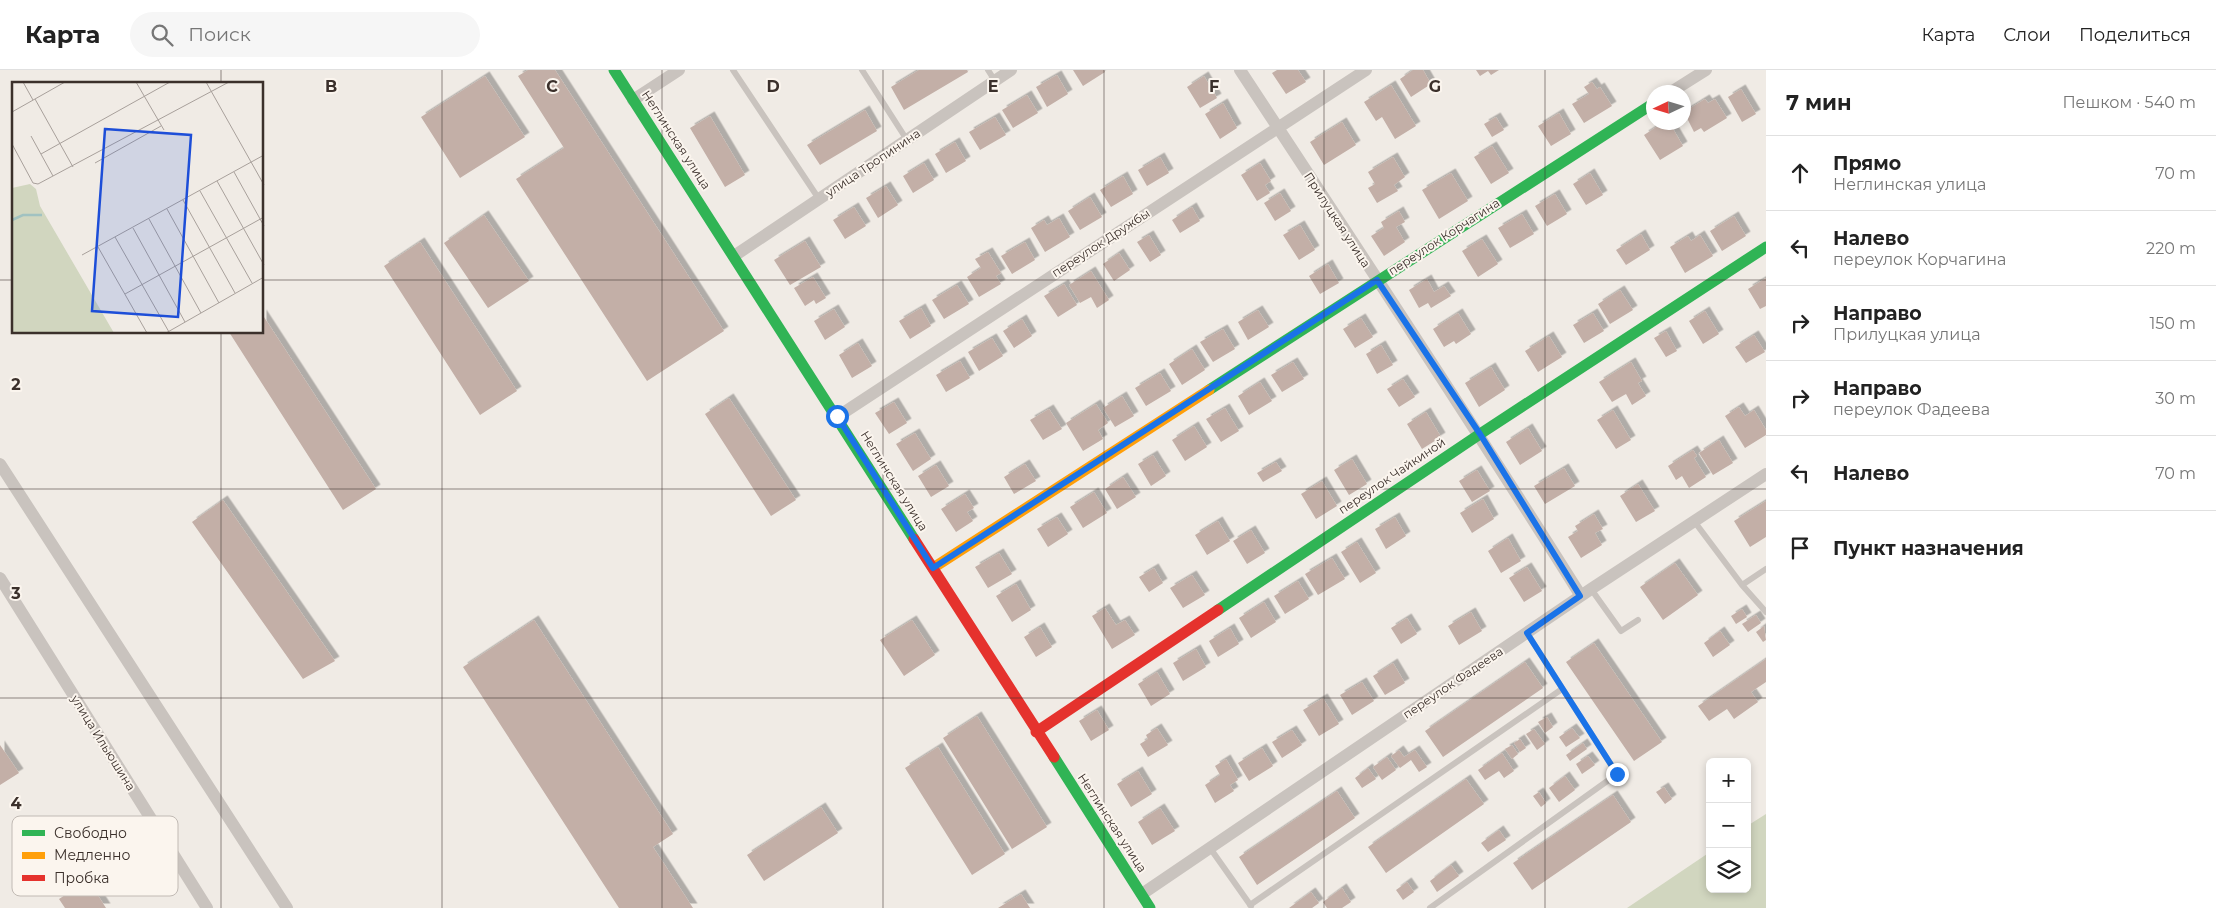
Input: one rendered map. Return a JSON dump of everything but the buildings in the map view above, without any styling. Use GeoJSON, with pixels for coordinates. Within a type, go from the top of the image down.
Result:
{"type":"FeatureCollection","features":[{"type":"Feature","properties":{"kind":"street","name":"Неглинская улица"},"geometry":{"type":"LineString","coordinates":[[614,70],[1150,908]]}},
{"type":"Feature","properties":{"kind":"street"},"geometry":{"type":"LineString","coordinates":[[633,100],[679,70]]}},
{"type":"Feature","properties":{"kind":"street","name":"улица Тропинина"},"geometry":{"type":"LineString","coordinates":[[734,256],[908,140],[992,75],[1011,70]]}},
{"type":"Feature","properties":{"kind":"street","name":"Прилуцкая улица"},"geometry":{"type":"LineString","coordinates":[[1240,70],[1480,434],[1580,596]]}},
{"type":"Feature","properties":{"kind":"street","name":"переулок Дружбы"},"geometry":{"type":"LineString","coordinates":[[837,416],[1366,70]]}},
{"type":"Feature","properties":{"kind":"street"},"geometry":{"type":"LineString","coordinates":[[1681,85],[1706,70]]}},
{"type":"Feature","properties":{"kind":"street","name":"переулок Корчагина"},"geometry":{"type":"LineString","coordinates":[[933,568],[1646,108]]}},
{"type":"Feature","properties":{"kind":"street","name":"переулок Чайкиной"},"geometry":{"type":"LineString","coordinates":[[1036,732],[1480,434],[1766,247]]}},
{"type":"Feature","properties":{"kind":"street"},"geometry":{"type":"LineString","coordinates":[[0,464],[286,908]]}},
{"type":"Feature","properties":{"kind":"street","name":"переулок Фадеева"},"geometry":{"type":"LineString","coordinates":[[1142,894],[1580,596],[1766,474]]}},
{"type":"Feature","properties":{"kind":"street","name":"улица Ильюшина"},"geometry":{"type":"LineString","coordinates":[[0,578],[149,816]]}},
{"type":"Feature","properties":{"kind":"street","name":"улица Ильюшина"},"geometry":{"type":"LineString","coordinates":[[178,862],[207,908]]}},
{"type":"Feature","properties":{"kind":"lane"},"geometry":{"type":"LineString","coordinates":[[733,70],[819,199]]}},
{"type":"Feature","properties":{"kind":"lane"},"geometry":{"type":"LineString","coordinates":[[862,70],[908,140]]}},
{"type":"Feature","properties":{"kind":"lane"},"geometry":{"type":"LineString","coordinates":[[1694,521],[1742,585],[1766,612]]}},
{"type":"Feature","properties":{"kind":"lane"},"geometry":{"type":"LineString","coordinates":[[1742,585],[1766,569]]}},
{"type":"Feature","properties":{"kind":"lane"},"geometry":{"type":"LineString","coordinates":[[1591,589],[1622,631],[1638,620]]}},
{"type":"Feature","properties":{"kind":"lane"},"geometry":{"type":"LineString","coordinates":[[1430,908],[1617,774],[1527,633]]}},
{"type":"Feature","properties":{"kind":"lane"},"geometry":{"type":"LineString","coordinates":[[1210,848],[1251,906],[1562,689]]}},
{"type":"Feature","properties":{"kind":"green space"},"geometry":{"type":"Polygon","coordinates":[[[1766,814],[1766,908],[1627,908],[1706,855],[1706,893],[1751,893],[1751,823],[1766,814]]]}},
{"type":"Feature","properties":{"kind":"traffic: fast"},"geometry":{"type":"LineString","coordinates":[[614,70],[914,539]]}},
{"type":"Feature","properties":{"kind":"traffic: fast"},"geometry":{"type":"LineString","coordinates":[[1209,390],[1646,108]]}},
{"type":"Feature","properties":{"kind":"traffic: fast"},"geometry":{"type":"LineString","coordinates":[[1218,610],[1480,434],[1766,247]]}},
{"type":"Feature","properties":{"kind":"traffic: fast"},"geometry":{"type":"LineString","coordinates":[[1054,757],[1150,908]]}},
{"type":"Feature","properties":{"kind":"traffic: slow"},"geometry":{"type":"LineString","coordinates":[[933,568],[1209,390]]}},
{"type":"Feature","properties":{"kind":"traffic: jam"},"geometry":{"type":"LineString","coordinates":[[914,539],[1054,757]]}},
{"type":"Feature","properties":{"kind":"traffic: jam"},"geometry":{"type":"LineString","coordinates":[[1036,732],[1218,610]]}},
{"type":"Feature","properties":{"kind":"route"},"geometry":{"type":"LineString","coordinates":[[837,416],[933,568],[1377,280],[1480,434],[1580,596],[1527,633],[1617,774]]}}]}
